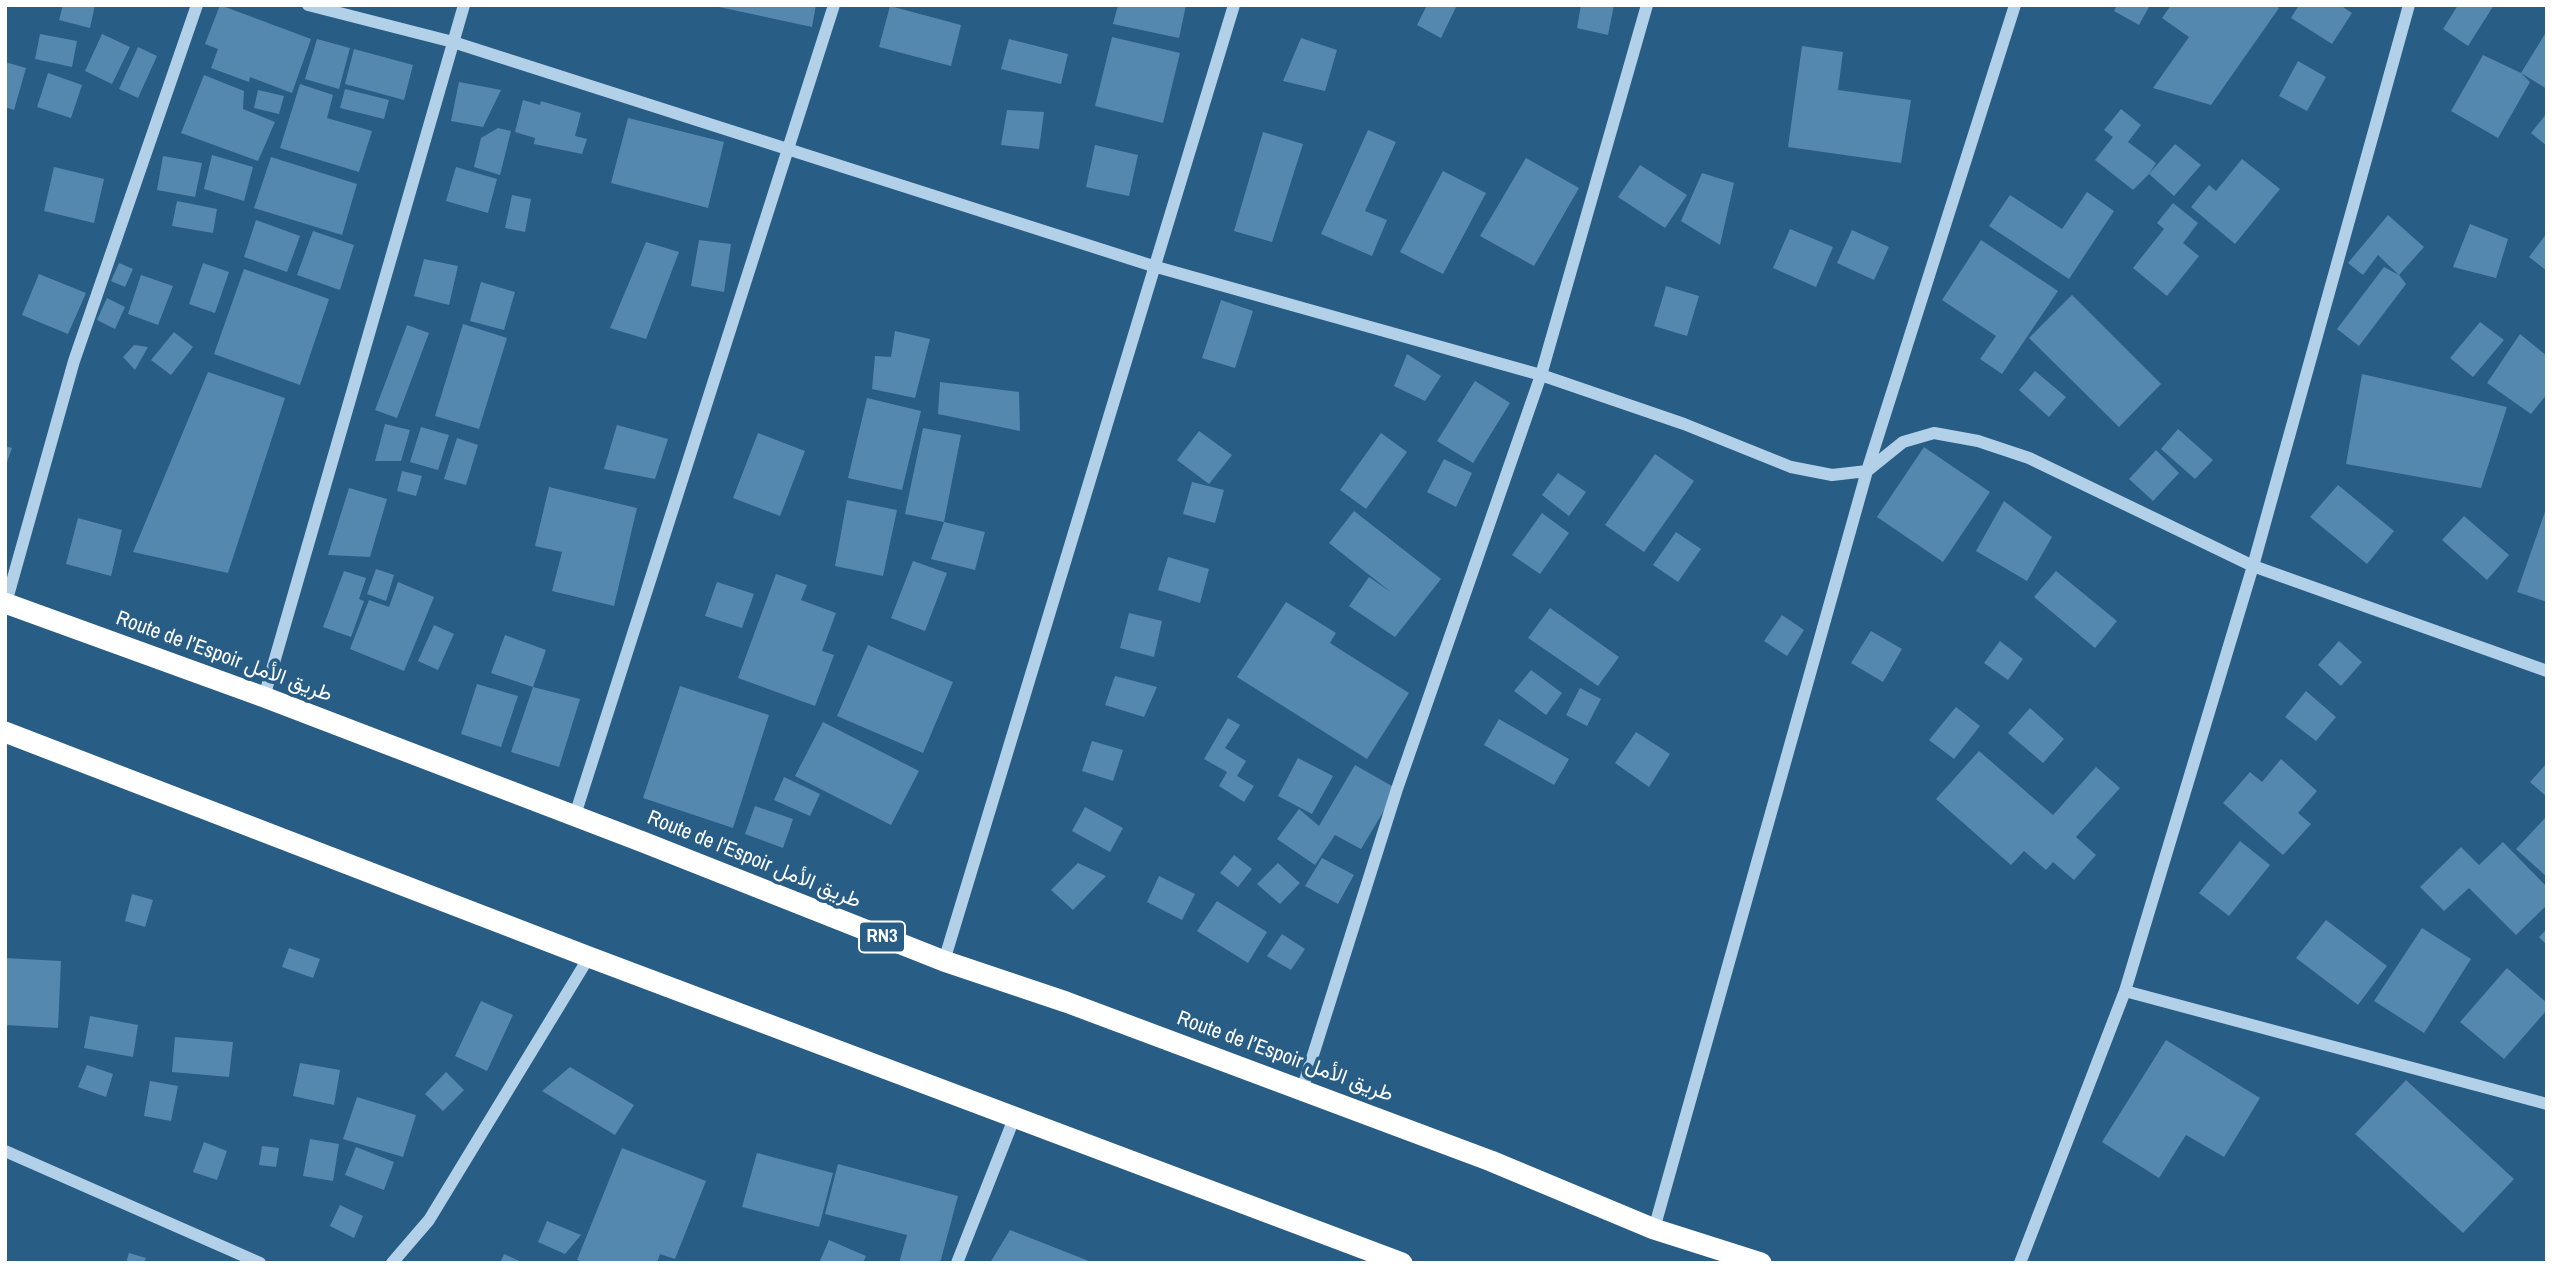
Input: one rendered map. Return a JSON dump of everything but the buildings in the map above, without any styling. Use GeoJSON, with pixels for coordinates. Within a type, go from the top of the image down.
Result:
{"type":"FeatureCollection","features":[{"type":"Feature","properties":{"kind":"highway","name":"Route de l’Espoir طريق الأمل"},"geometry":{"type":"LineString","coordinates":[[6,603],[264,696],[944,961],[1066,1002],[1492,1161],[1654,1229],[1760,1263]]}},
{"type":"Feature","properties":{"kind":"highway"},"geometry":{"type":"LineString","coordinates":[[5,732],[589,957],[1402,1263]]}},
{"type":"Feature","properties":{"kind":"street"},"geometry":{"type":"LineString","coordinates":[[6,603],[74,361],[197,5]]}},
{"type":"Feature","properties":{"kind":"street"},"geometry":{"type":"LineString","coordinates":[[308,5],[453,42],[1153,266],[1541,375],[1684,424],[1791,467],[1832,474],[1867,471],[1903,442],[1934,433],[1978,441],[2029,458],[2253,566],[2547,671]]}},
{"type":"Feature","properties":{"kind":"street"},"geometry":{"type":"LineString","coordinates":[[264,696],[464,5]]}},
{"type":"Feature","properties":{"kind":"street"},"geometry":{"type":"LineString","coordinates":[[575,815],[834,5]]}},
{"type":"Feature","properties":{"kind":"street"},"geometry":{"type":"LineString","coordinates":[[944,961],[1234,5]]}},
{"type":"Feature","properties":{"kind":"street"},"geometry":{"type":"LineString","coordinates":[[1302,1090],[1397,789],[1541,375],[1647,5]]}},
{"type":"Feature","properties":{"kind":"street"},"geometry":{"type":"LineString","coordinates":[[1654,1229],[1867,471],[2015,5]]}},
{"type":"Feature","properties":{"kind":"street"},"geometry":{"type":"LineString","coordinates":[[2020,1263],[2125,991],[2253,566],[2409,5]]}},
{"type":"Feature","properties":{"kind":"street"},"geometry":{"type":"LineString","coordinates":[[392,1263],[429,1220],[589,957]]}},
{"type":"Feature","properties":{"kind":"street"},"geometry":{"type":"LineString","coordinates":[[2125,991],[2547,1104]]}},
{"type":"Feature","properties":{"kind":"street"},"geometry":{"type":"LineString","coordinates":[[957,1263],[1015,1116]]}},
{"type":"Feature","properties":{"kind":"street"},"geometry":{"type":"LineString","coordinates":[[5,1151],[260,1263]]}}]}
